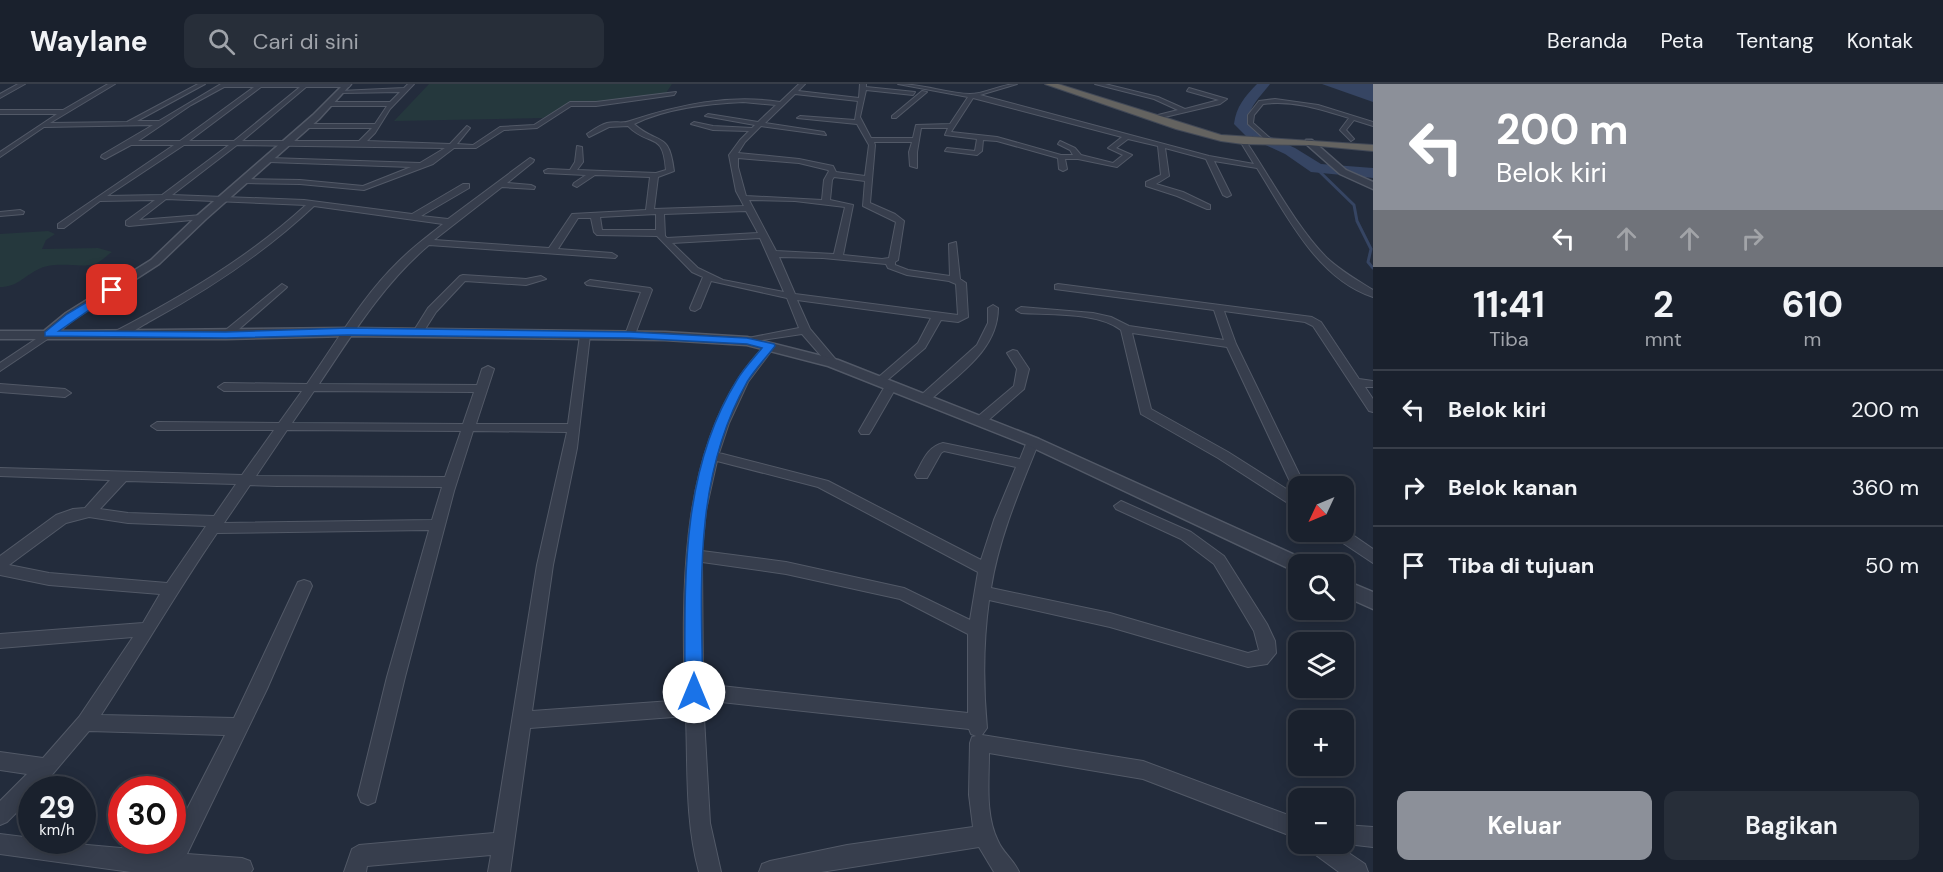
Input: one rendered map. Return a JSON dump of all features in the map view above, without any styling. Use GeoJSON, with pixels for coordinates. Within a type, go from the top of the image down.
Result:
{"type":"FeatureCollection","features":[{"type":"Feature","properties":{"kind":"highway"},"geometry":{"type":"LineString","coordinates":[[1049,84],[1200,134],[1243,141],[1309,142],[1373,148]]}},
{"type":"Feature","properties":{"kind":"street"},"geometry":{"type":"LineString","coordinates":[[0,96],[22,84]]}},
{"type":"Feature","properties":{"kind":"street"},"geometry":{"type":"LineString","coordinates":[[0,155],[42,125],[112,84]]}},
{"type":"Feature","properties":{"kind":"street"},"geometry":{"type":"LineString","coordinates":[[194,84],[408,87]]}},
{"type":"Feature","properties":{"kind":"street"},"geometry":{"type":"LineString","coordinates":[[128,123],[202,84]]}},
{"type":"Feature","properties":{"kind":"street"},"geometry":{"type":"LineString","coordinates":[[130,143],[290,142],[474,147],[500,128],[534,127],[570,104],[599,104],[676,94],[672,89],[675,84]]}},
{"type":"Feature","properties":{"kind":"street"},"geometry":{"type":"LineString","coordinates":[[802,84],[760,121],[733,155],[736,178],[744,198],[773,254],[805,330],[833,363]]}},
{"type":"Feature","properties":{"kind":"street"},"geometry":{"type":"LineString","coordinates":[[901,84],[971,96],[1209,158],[1261,167]]}},
{"type":"Feature","properties":{"kind":"street"},"geometry":{"type":"LineString","coordinates":[[1014,84],[971,96],[947,134],[1008,141],[1060,157],[1078,157],[1114,165],[1128,155],[1111,148],[1126,136]]}},
{"type":"Feature","properties":{"kind":"street"},"geometry":{"type":"LineString","coordinates":[[1098,84],[1156,98],[1185,110]]}},
{"type":"Feature","properties":{"kind":"street"},"geometry":{"type":"LineString","coordinates":[[105,157],[223,85]]}},
{"type":"Feature","properties":{"kind":"street"},"geometry":{"type":"LineString","coordinates":[[61,226],[98,198],[182,143],[259,86]]}},
{"type":"Feature","properties":{"kind":"street"},"geometry":{"type":"LineString","coordinates":[[202,218],[129,223],[237,142],[304,86]]}},
{"type":"Feature","properties":{"kind":"street"},"geometry":{"type":"LineString","coordinates":[[0,368],[70,316],[156,262],[202,218],[290,142],[347,86]]}},
{"type":"Feature","properties":{"kind":"street"},"geometry":{"type":"LineString","coordinates":[[890,261],[893,260],[900,221],[893,216],[867,207],[872,148],[859,122],[857,112],[862,99],[863,86],[921,94]]}},
{"type":"Feature","properties":{"kind":"street"},"geometry":{"type":"LineString","coordinates":[[361,143],[408,87]]}},
{"type":"Feature","properties":{"kind":"street"},"geometry":{"type":"LineString","coordinates":[[1123,90],[1134,87]]}},
{"type":"Feature","properties":{"kind":"street"},"geometry":{"type":"LineString","coordinates":[[894,117],[928,88]]}},
{"type":"Feature","properties":{"kind":"street"},"geometry":{"type":"LineString","coordinates":[[1152,118],[1218,103],[1224,99],[1189,90]]}},
{"type":"Feature","properties":{"kind":"street"},"geometry":{"type":"LineString","coordinates":[[794,92],[862,99]]}},
{"type":"Feature","properties":{"kind":"street"},"geometry":{"type":"LineString","coordinates":[[589,135],[608,125],[630,124],[638,119],[688,105],[744,100],[781,104]]}},
{"type":"Feature","properties":{"kind":"street"},"geometry":{"type":"LineString","coordinates":[[1265,141],[1250,123],[1251,115],[1261,102],[1274,100],[1294,102],[1373,124]]}},
{"type":"Feature","properties":{"kind":"street"},"geometry":{"type":"LineString","coordinates":[[0,105],[32,104]]}},
{"type":"Feature","properties":{"kind":"street"},"geometry":{"type":"LineString","coordinates":[[330,104],[392,104]]}},
{"type":"Feature","properties":{"kind":"street"},"geometry":{"type":"LineString","coordinates":[[720,110],[748,114]]}},
{"type":"Feature","properties":{"kind":"street"},"geometry":{"type":"LineString","coordinates":[[0,112],[63,112]]}},
{"type":"Feature","properties":{"kind":"street"},"geometry":{"type":"LineString","coordinates":[[708,116],[760,121],[824,134]]}},
{"type":"Feature","properties":{"kind":"street"},"geometry":{"type":"LineString","coordinates":[[800,118],[859,122]]}},
{"type":"Feature","properties":{"kind":"street"},"geometry":{"type":"LineString","coordinates":[[1351,138],[1343,130],[1352,118]]}},
{"type":"Feature","properties":{"kind":"street"},"geometry":{"type":"LineString","coordinates":[[694,124],[713,128],[760,121]]}},
{"type":"Feature","properties":{"kind":"street"},"geometry":{"type":"LineString","coordinates":[[42,125],[160,123]]}},
{"type":"Feature","properties":{"kind":"street"},"geometry":{"type":"LineString","coordinates":[[548,171],[655,175],[670,172],[666,148],[661,143],[638,133],[630,124]]}},
{"type":"Feature","properties":{"kind":"street"},"geometry":{"type":"LineString","coordinates":[[307,126],[377,126]]}},
{"type":"Feature","properties":{"kind":"street"},"geometry":{"type":"LineString","coordinates":[[915,166],[913,152],[918,126],[950,126]]}},
{"type":"Feature","properties":{"kind":"street"},"geometry":{"type":"LineString","coordinates":[[246,181],[300,182],[361,189],[424,165],[452,146],[467,128]]}},
{"type":"Feature","properties":{"kind":"street"},"geometry":{"type":"LineString","coordinates":[[947,150],[977,153],[980,138]]}},
{"type":"Feature","properties":{"kind":"street"},"geometry":{"type":"LineString","coordinates":[[870,140],[916,140]]}},
{"type":"Feature","properties":{"kind":"street"},"geometry":{"type":"LineString","coordinates":[[1243,141],[1297,225],[1323,259],[1346,278],[1373,294]]}},
{"type":"Feature","properties":{"kind":"street"},"geometry":{"type":"LineString","coordinates":[[1309,142],[1341,170],[1373,186]]}},
{"type":"Feature","properties":{"kind":"street"},"geometry":{"type":"LineString","coordinates":[[1060,143],[1073,149],[1078,157]]}},
{"type":"Feature","properties":{"kind":"street"},"geometry":{"type":"LineString","coordinates":[[1161,146],[1165,176],[1149,184],[1180,194],[1207,207]]}},
{"type":"Feature","properties":{"kind":"street"},"geometry":{"type":"LineString","coordinates":[[571,172],[579,162],[579,147]]}},
{"type":"Feature","properties":{"kind":"street"},"geometry":{"type":"LineString","coordinates":[[733,155],[814,164],[833,169],[828,180],[826,202]]}},
{"type":"Feature","properties":{"kind":"street"},"geometry":{"type":"LineString","coordinates":[[1060,157],[1063,169]]}},
{"type":"Feature","properties":{"kind":"street"},"geometry":{"type":"LineString","coordinates":[[1209,158],[1227,195]]}},
{"type":"Feature","properties":{"kind":"street"},"geometry":{"type":"LineString","coordinates":[[270,160],[424,165]]}},
{"type":"Feature","properties":{"kind":"street"},"geometry":{"type":"LineString","coordinates":[[0,815],[47,768],[85,723],[215,524],[286,426],[348,332],[400,264],[424,242],[530,160]]}},
{"type":"Feature","properties":{"kind":"street"},"geometry":{"type":"LineString","coordinates":[[578,185],[592,174]]}},
{"type":"Feature","properties":{"kind":"street"},"geometry":{"type":"LineString","coordinates":[[832,174],[870,179]]}},
{"type":"Feature","properties":{"kind":"street"},"geometry":{"type":"LineString","coordinates":[[655,175],[649,207],[655,212],[663,237],[694,270],[707,278],[791,296],[937,317],[958,319],[963,317],[962,284],[955,280],[901,271],[891,266],[890,261]]}},
{"type":"Feature","properties":{"kind":"street"},"geometry":{"type":"LineString","coordinates":[[500,185],[531,187]]}},
{"type":"Feature","properties":{"kind":"street"},"geometry":{"type":"LineString","coordinates":[[413,217],[466,186]]}},
{"type":"Feature","properties":{"kind":"street"},"geometry":{"type":"LineString","coordinates":[[98,198],[226,198],[312,203],[450,222]]}},
{"type":"Feature","properties":{"kind":"street"},"geometry":{"type":"LineString","coordinates":[[744,198],[846,204],[850,207],[838,256]]}},
{"type":"Feature","properties":{"kind":"street"},"geometry":{"type":"LineString","coordinates":[[118,334],[239,266],[279,235],[312,203]]}},
{"type":"Feature","properties":{"kind":"street"},"geometry":{"type":"LineString","coordinates":[[552,250],[575,216],[750,208]]}},
{"type":"Feature","properties":{"kind":"street"},"geometry":{"type":"LineString","coordinates":[[0,214],[20,212]]}},
{"type":"Feature","properties":{"kind":"street"},"geometry":{"type":"LineString","coordinates":[[595,214],[600,233],[663,237],[763,235]]}},
{"type":"Feature","properties":{"kind":"street"},"geometry":{"type":"LineString","coordinates":[[424,242],[612,256]]}},
{"type":"Feature","properties":{"kind":"street"},"geometry":{"type":"LineString","coordinates":[[953,244],[955,280]]}},
{"type":"Feature","properties":{"kind":"street"},"geometry":{"type":"LineString","coordinates":[[773,254],[838,256],[890,261]]}},
{"type":"Feature","properties":{"kind":"street"},"geometry":{"type":"LineString","coordinates":[[418,332],[432,310],[463,278],[526,282],[541,279]]}},
{"type":"Feature","properties":{"kind":"street"},"geometry":{"type":"LineString","coordinates":[[695,308],[707,278]]}},
{"type":"Feature","properties":{"kind":"street"},"geometry":{"type":"LineString","coordinates":[[590,282],[647,290],[630,335]]}},
{"type":"Feature","properties":{"kind":"street"},"geometry":{"type":"LineString","coordinates":[[232,335],[282,287]]}},
{"type":"Feature","properties":{"kind":"street"},"geometry":{"type":"LineString","coordinates":[[1058,287],[1298,317],[1317,324],[1373,408]]}},
{"type":"Feature","properties":{"kind":"street"},"geometry":{"type":"LineString","coordinates":[[924,399],[982,347],[993,323],[993,308]]}},
{"type":"Feature","properties":{"kind":"street"},"geometry":{"type":"LineString","coordinates":[[1218,308],[1231,344],[1294,476]]}},
{"type":"Feature","properties":{"kind":"street"},"geometry":{"type":"LineString","coordinates":[[1021,310],[1113,320],[1122,324],[1126,329],[1144,411],[1223,455],[1288,497]]}},
{"type":"Feature","properties":{"kind":"street"},"geometry":{"type":"LineString","coordinates":[[865,431],[885,384],[922,344],[934,328],[937,317]]}},
{"type":"Feature","properties":{"kind":"street"},"geometry":{"type":"LineString","coordinates":[[1126,329],[1231,344]]}},
{"type":"Feature","properties":{"kind":"street"},"geometry":{"type":"LineString","coordinates":[[747,341],[805,330]]}},
{"type":"Feature","properties":{"kind":"street"},"geometry":{"type":"LineString","coordinates":[[0,335],[418,332],[630,335],[747,341],[833,363],[1033,442],[1166,501],[1288,561]]}},
{"type":"Feature","properties":{"kind":"street"},"geometry":{"type":"LineString","coordinates":[[499,872],[545,565],[571,448],[585,335]]}},
{"type":"Feature","properties":{"kind":"street"},"geometry":{"type":"LineString","coordinates":[[710,872],[703,834],[694,699],[695,556],[700,496],[720,425],[742,380],[770,346]]}},
{"type":"Feature","properties":{"kind":"street"},"geometry":{"type":"LineString","coordinates":[[980,421],[1020,387],[1023,369],[1013,352]]}},
{"type":"Feature","properties":{"kind":"street"},"geometry":{"type":"LineString","coordinates":[[368,795],[396,677],[450,482],[488,369]]}},
{"type":"Feature","properties":{"kind":"street"},"geometry":{"type":"LineString","coordinates":[[1354,382],[1373,384]]}},
{"type":"Feature","properties":{"kind":"street"},"geometry":{"type":"LineString","coordinates":[[224,387],[480,389]]}},
{"type":"Feature","properties":{"kind":"street"},"geometry":{"type":"LineString","coordinates":[[0,388],[65,393]]}},
{"type":"Feature","properties":{"kind":"street"},"geometry":{"type":"LineString","coordinates":[[157,426],[573,428]]}},
{"type":"Feature","properties":{"kind":"street"},"geometry":{"type":"LineString","coordinates":[[1008,872],[1000,866],[983,836],[975,690],[976,631],[986,569],[1001,520],[1033,442]]}},
{"type":"Feature","properties":{"kind":"street"},"geometry":{"type":"LineString","coordinates":[[922,475],[936,450],[943,447],[1024,464]]}},
{"type":"Feature","properties":{"kind":"street"},"geometry":{"type":"LineString","coordinates":[[711,455],[823,484],[986,569]]}},
{"type":"Feature","properties":{"kind":"street"},"geometry":{"type":"LineString","coordinates":[[0,471],[246,480],[450,482]]}},
{"type":"Feature","properties":{"kind":"street"},"geometry":{"type":"LineString","coordinates":[[89,513],[122,476]]}},
{"type":"Feature","properties":{"kind":"street"},"geometry":{"type":"LineString","coordinates":[[983,591],[1110,620],[1248,660],[1261,659],[1268,653],[1268,643],[1257,622],[1218,559],[1182,535],[1121,506]]}},
{"type":"Feature","properties":{"kind":"street"},"geometry":{"type":"LineString","coordinates":[[0,567],[61,519],[73,514],[89,513],[215,524],[439,525]]}},
{"type":"Feature","properties":{"kind":"street"},"geometry":{"type":"LineString","coordinates":[[1352,542],[1373,557]]}},
{"type":"Feature","properties":{"kind":"street"},"geometry":{"type":"LineString","coordinates":[[695,556],[786,568],[903,594],[976,631]]}},
{"type":"Feature","properties":{"kind":"street"},"geometry":{"type":"LineString","coordinates":[[0,567],[49,579],[172,589]]}},
{"type":"Feature","properties":{"kind":"street"},"geometry":{"type":"LineString","coordinates":[[171,863],[239,727],[304,586]]}},
{"type":"Feature","properties":{"kind":"street"},"geometry":{"type":"LineString","coordinates":[[1354,592],[1373,601]]}},
{"type":"Feature","properties":{"kind":"street"},"geometry":{"type":"LineString","coordinates":[[0,641],[148,629]]}},
{"type":"Feature","properties":{"kind":"street"},"geometry":{"type":"LineString","coordinates":[[523,720],[694,699],[978,722]]}},
{"type":"Feature","properties":{"kind":"street"},"geometry":{"type":"LineString","coordinates":[[85,723],[239,727]]}},
{"type":"Feature","properties":{"kind":"street"},"geometry":{"type":"LineString","coordinates":[[979,742],[1143,770],[1288,825]]}},
{"type":"Feature","properties":{"kind":"street"},"geometry":{"type":"LineString","coordinates":[[0,761],[47,768]]}},
{"type":"Feature","properties":{"kind":"street"},"geometry":{"type":"LineString","coordinates":[[770,872],[847,856],[983,836]]}},
{"type":"Feature","properties":{"kind":"street"},"geometry":{"type":"LineString","coordinates":[[1354,836],[1373,837]]}},
{"type":"Feature","properties":{"kind":"street"},"geometry":{"type":"LineString","coordinates":[[355,872],[359,856],[504,843]]}},
{"type":"Feature","properties":{"kind":"street"},"geometry":{"type":"LineString","coordinates":[[0,844],[131,861],[243,868]]}},
{"type":"Feature","properties":{"kind":"street"},"geometry":{"type":"LineString","coordinates":[[1332,854],[1357,872]]}},
{"type":"Feature","properties":{"kind":"green space"},"geometry":{"type":"Polygon","coordinates":[[[429,84],[672,84],[666,93],[590,103],[570,103],[543,118],[394,121],[429,84]]]}},
{"type":"Feature","properties":{"kind":"green space"},"geometry":{"type":"Polygon","coordinates":[[[48,231],[55,234],[46,240],[42,249],[98,248],[112,252],[101,261],[91,265],[53,265],[6,287],[0,287],[0,234],[48,231]]]}},
{"type":"Feature","properties":{"kind":"water"},"geometry":{"type":"Polygon","coordinates":[[[1322,84],[1373,84],[1373,102],[1322,84]]]}},
{"type":"Feature","properties":{"kind":"waterway"},"geometry":{"type":"LineString","coordinates":[[1264,84],[1252,97],[1243,112],[1241,124],[1251,133],[1290,151],[1317,169],[1373,173]]}},
{"type":"Feature","properties":{"kind":"waterway"},"geometry":{"type":"LineString","coordinates":[[1318,170],[1354,205],[1357,221],[1371,249],[1368,262],[1373,268]]}},
{"type":"Feature","properties":{"kind":"route"},"geometry":{"type":"LineString","coordinates":[[112,290],[70,316],[48,334],[226,335],[348,332],[630,335],[747,341],[770,346],[742,380],[720,425],[700,496],[693,576],[694,692]]}}]}
